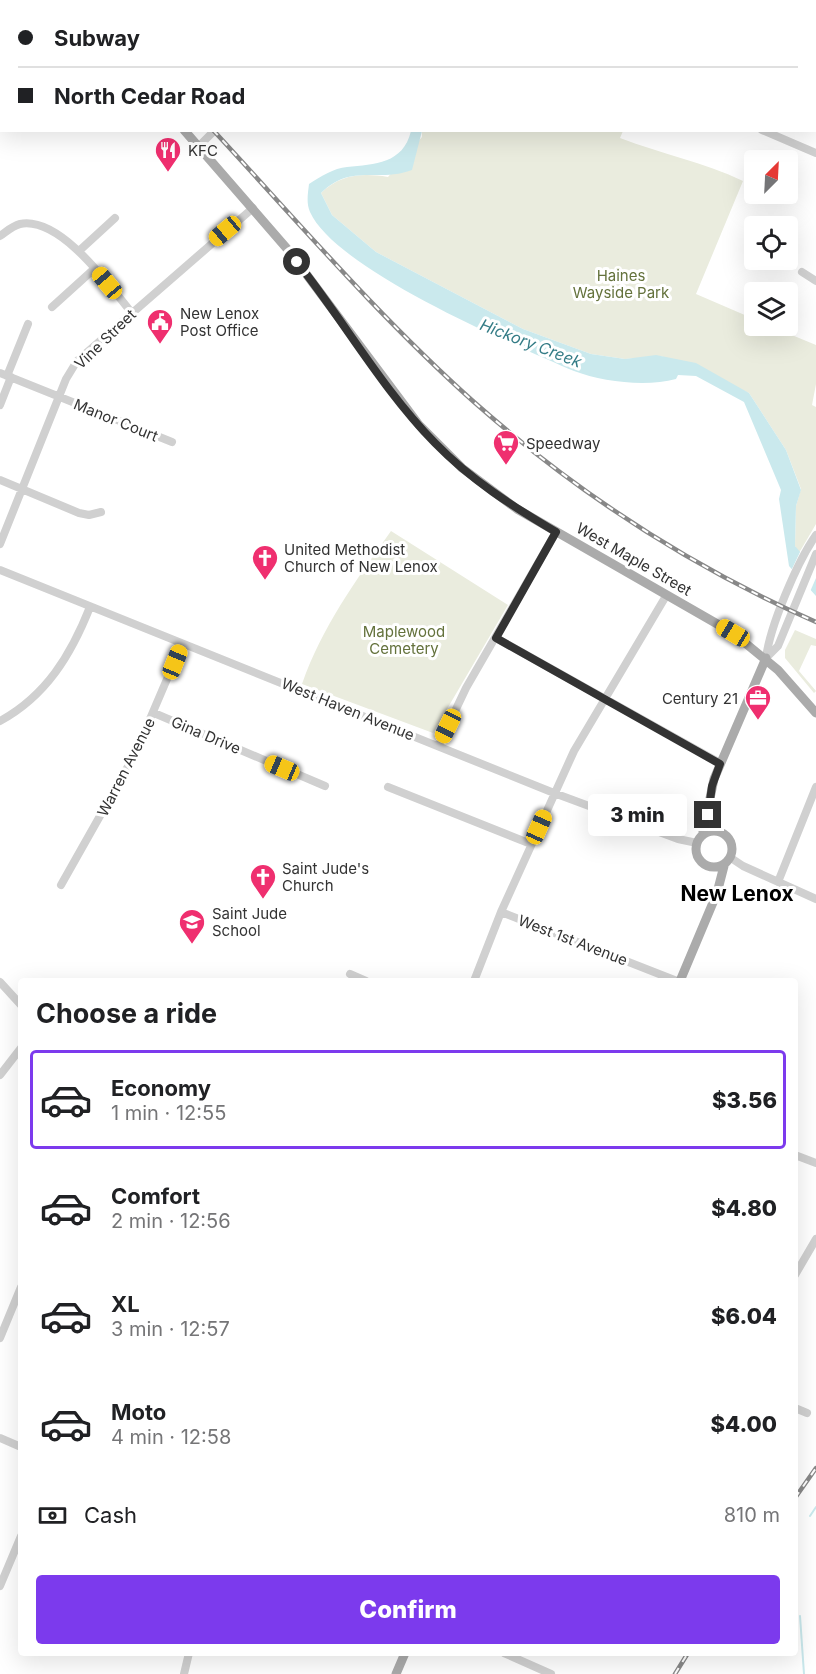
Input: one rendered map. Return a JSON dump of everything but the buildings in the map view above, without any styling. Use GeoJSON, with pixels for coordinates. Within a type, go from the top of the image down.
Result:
{"type":"FeatureCollection","features":[{"type":"Feature","properties":{"kind":"main road","name":"West Maple Street"},"geometry":{"type":"LineString","coordinates":[[186,132],[253,208],[309,277],[375,368],[436,444],[499,498],[733,633],[766,658],[816,713]]}},
{"type":"Feature","properties":{"kind":"main road"},"geometry":{"type":"LineString","coordinates":[[719,885],[711,866],[700,857],[697,843],[708,815],[712,786],[720,764],[766,658]]}},
{"type":"Feature","properties":{"kind":"main road"},"geometry":{"type":"LineString","coordinates":[[680,978],[728,862],[730,843],[718,831],[708,815]]}},
{"type":"Feature","properties":{"kind":"main road"},"geometry":{"type":"LineString","coordinates":[[703,832],[718,831]]}},
{"type":"Feature","properties":{"kind":"main road"},"geometry":{"type":"LineString","coordinates":[[711,866],[728,862]]}},
{"type":"Feature","properties":{"kind":"main road"},"geometry":{"type":"LineString","coordinates":[[396,1674],[404,1656]]}},
{"type":"Feature","properties":{"kind":"street"},"geometry":{"type":"LineString","coordinates":[[199,146],[213,132]]}},
{"type":"Feature","properties":{"kind":"street"},"geometry":{"type":"LineString","coordinates":[[767,132],[816,153]]}},
{"type":"Feature","properties":{"kind":"street","name":"Vine Street"},"geometry":{"type":"LineString","coordinates":[[0,544],[77,361],[253,208]]}},
{"type":"Feature","properties":{"kind":"street"},"geometry":{"type":"LineString","coordinates":[[79,251],[115,218]]}},
{"type":"Feature","properties":{"kind":"street"},"geometry":{"type":"LineString","coordinates":[[0,236],[21,224],[33,225],[69,241],[131,312]]}},
{"type":"Feature","properties":{"kind":"street"},"geometry":{"type":"LineString","coordinates":[[52,307],[94,269]]}},
{"type":"Feature","properties":{"kind":"street"},"geometry":{"type":"LineString","coordinates":[[802,272],[816,281]]}},
{"type":"Feature","properties":{"kind":"street"},"geometry":{"type":"LineString","coordinates":[[0,405],[6,376],[28,324]]}},
{"type":"Feature","properties":{"kind":"street","name":"Manor Court"},"geometry":{"type":"LineString","coordinates":[[6,376],[172,442]]}},
{"type":"Feature","properties":{"kind":"street"},"geometry":{"type":"LineString","coordinates":[[0,480],[79,513],[89,515],[101,512]]}},
{"type":"Feature","properties":{"kind":"street"},"geometry":{"type":"LineString","coordinates":[[439,745],[466,688],[556,532]]}},
{"type":"Feature","properties":{"kind":"street"},"geometry":{"type":"LineString","coordinates":[[766,658],[768,640],[816,535]]}},
{"type":"Feature","properties":{"kind":"street"},"geometry":{"type":"LineString","coordinates":[[766,658],[778,646],[816,555]]}},
{"type":"Feature","properties":{"kind":"street","name":"West Haven Avenue"},"geometry":{"type":"LineString","coordinates":[[0,570],[554,793],[678,839],[697,843]]}},
{"type":"Feature","properties":{"kind":"street"},"geometry":{"type":"LineString","coordinates":[[475,978],[501,912],[554,793],[604,698],[666,596]]}},
{"type":"Feature","properties":{"kind":"street"},"geometry":{"type":"LineString","coordinates":[[0,721],[20,710],[53,678],[71,649],[90,607]]}},
{"type":"Feature","properties":{"kind":"street"},"geometry":{"type":"LineString","coordinates":[[496,638],[720,764]]}},
{"type":"Feature","properties":{"kind":"street","name":"Warren Avenue"},"geometry":{"type":"LineString","coordinates":[[61,885],[135,754],[182,645]]}},
{"type":"Feature","properties":{"kind":"street","name":"Gina Drive"},"geometry":{"type":"LineString","coordinates":[[154,713],[325,786]]}},
{"type":"Feature","properties":{"kind":"street"},"geometry":{"type":"LineString","coordinates":[[388,787],[531,844]]}},
{"type":"Feature","properties":{"kind":"street"},"geometry":{"type":"LineString","coordinates":[[778,882],[816,787]]}},
{"type":"Feature","properties":{"kind":"street"},"geometry":{"type":"LineString","coordinates":[[728,862],[816,899]]}},
{"type":"Feature","properties":{"kind":"street","name":"West 1st Avenue"},"geometry":{"type":"LineString","coordinates":[[501,912],[671,978]]}},
{"type":"Feature","properties":{"kind":"street"},"geometry":{"type":"LineString","coordinates":[[350,974],[359,978]]}},
{"type":"Feature","properties":{"kind":"street"},"geometry":{"type":"LineString","coordinates":[[0,982],[18,1002]]}},
{"type":"Feature","properties":{"kind":"street"},"geometry":{"type":"LineString","coordinates":[[0,1075],[18,1052]]}},
{"type":"Feature","properties":{"kind":"street"},"geometry":{"type":"LineString","coordinates":[[798,1156],[816,1163]]}},
{"type":"Feature","properties":{"kind":"street"},"geometry":{"type":"LineString","coordinates":[[798,1270],[816,1239]]}},
{"type":"Feature","properties":{"kind":"street"},"geometry":{"type":"LineString","coordinates":[[0,1338],[18,1294]]}},
{"type":"Feature","properties":{"kind":"street"},"geometry":{"type":"LineString","coordinates":[[798,1409],[807,1413]]}},
{"type":"Feature","properties":{"kind":"street"},"geometry":{"type":"LineString","coordinates":[[0,1438],[18,1445]]}},
{"type":"Feature","properties":{"kind":"street"},"geometry":{"type":"LineString","coordinates":[[0,1586],[18,1543]]}},
{"type":"Feature","properties":{"kind":"street"},"geometry":{"type":"LineString","coordinates":[[184,1674],[188,1656]]}},
{"type":"Feature","properties":{"kind":"street"},"geometry":{"type":"LineString","coordinates":[[511,1656],[551,1674]]}},
{"type":"Feature","properties":{"kind":"green space","name":"Haines Wayside Park"},"geometry":{"type":"Polygon","coordinates":[[[422,132],[623,132],[620,138],[743,181],[696,294],[744,315],[744,336],[794,336],[816,345],[816,384],[812,405],[816,407],[816,524],[799,553],[795,546],[796,506],[801,489],[786,450],[749,393],[661,356],[625,359],[591,354],[523,329],[376,252],[332,215],[321,193],[336,182],[352,176],[388,177],[422,137],[422,132]]]}},
{"type":"Feature","properties":{"kind":"green space","name":"Maplewood Cemetery"},"geometry":{"type":"Polygon","coordinates":[[[391,531],[508,605],[433,733],[302,684],[330,623],[391,531]]]}},
{"type":"Feature","properties":{"kind":"green space"},"geometry":{"type":"Polygon","coordinates":[[[795,630],[816,639],[816,646],[811,645],[799,671],[816,691],[814,693],[785,658],[785,650],[795,630]]]}},
{"type":"Feature","properties":{"kind":"water","name":"Hickory Creek"},"geometry":{"type":"Polygon","coordinates":[[[411,132],[422,132],[412,170],[387,175],[354,176],[332,184],[321,193],[332,215],[376,252],[523,329],[591,354],[625,359],[656,355],[696,363],[749,393],[786,450],[801,490],[796,506],[795,546],[816,570],[816,596],[789,566],[779,499],[781,490],[744,402],[696,376],[678,375],[676,379],[638,383],[598,378],[574,371],[429,304],[354,258],[326,234],[310,212],[309,184],[337,169],[386,160],[402,150],[411,132]]]}},
{"type":"Feature","properties":{"kind":"pier"},"geometry":{"type":"Polygon","coordinates":[[[801,550],[816,566],[816,578],[809,594],[790,573],[801,550]]]}},
{"type":"Feature","properties":{"kind":"waterway"},"geometry":{"type":"LineString","coordinates":[[810,1516],[816,1507]]}},
{"type":"Feature","properties":{"kind":"waterway"},"geometry":{"type":"LineString","coordinates":[[800,1616],[804,1674]]}},
{"type":"Feature","properties":{"kind":"railway"},"geometry":{"type":"LineString","coordinates":[[215,132],[340,269],[406,337],[439,370],[513,435],[553,467],[636,525],[724,577],[816,622]]}},
{"type":"Feature","properties":{"kind":"railway"},"geometry":{"type":"LineString","coordinates":[[798,1494],[816,1468]]}},
{"type":"Feature","properties":{"kind":"railway"},"geometry":{"type":"LineString","coordinates":[[675,1674],[686,1656]]}},
{"type":"Feature","properties":{"kind":"place","name":"KFC"},"geometry":{"type":"Point","coordinates":[168,173]}},
{"type":"Feature","properties":{"kind":"place","name":"New Lenox Post Office"},"geometry":{"type":"Point","coordinates":[160,345]}},
{"type":"Feature","properties":{"kind":"place","name":"Speedway"},"geometry":{"type":"Point","coordinates":[506,466]}},
{"type":"Feature","properties":{"kind":"place","name":"United Methodist Church of New Lenox"},"geometry":{"type":"Point","coordinates":[265,581]}},
{"type":"Feature","properties":{"kind":"place","name":"Century 21"},"geometry":{"type":"Point","coordinates":[758,721]}},
{"type":"Feature","properties":{"kind":"place","name":"Saint Jude's Church"},"geometry":{"type":"Point","coordinates":[263,900]}},
{"type":"Feature","properties":{"kind":"place","name":"Saint Jude School"},"geometry":{"type":"Point","coordinates":[192,945]}},
{"type":"Feature","properties":{"kind":"district","name":"New Lenox"},"geometry":{"type":"Point","coordinates":[737,893]}},
{"type":"Feature","properties":{"kind":"route"},"geometry":{"type":"LineString","coordinates":[[297,262],[418,425],[436,444],[473,479],[499,498],[556,532],[496,638],[720,764],[712,786],[708,815]]}}]}
